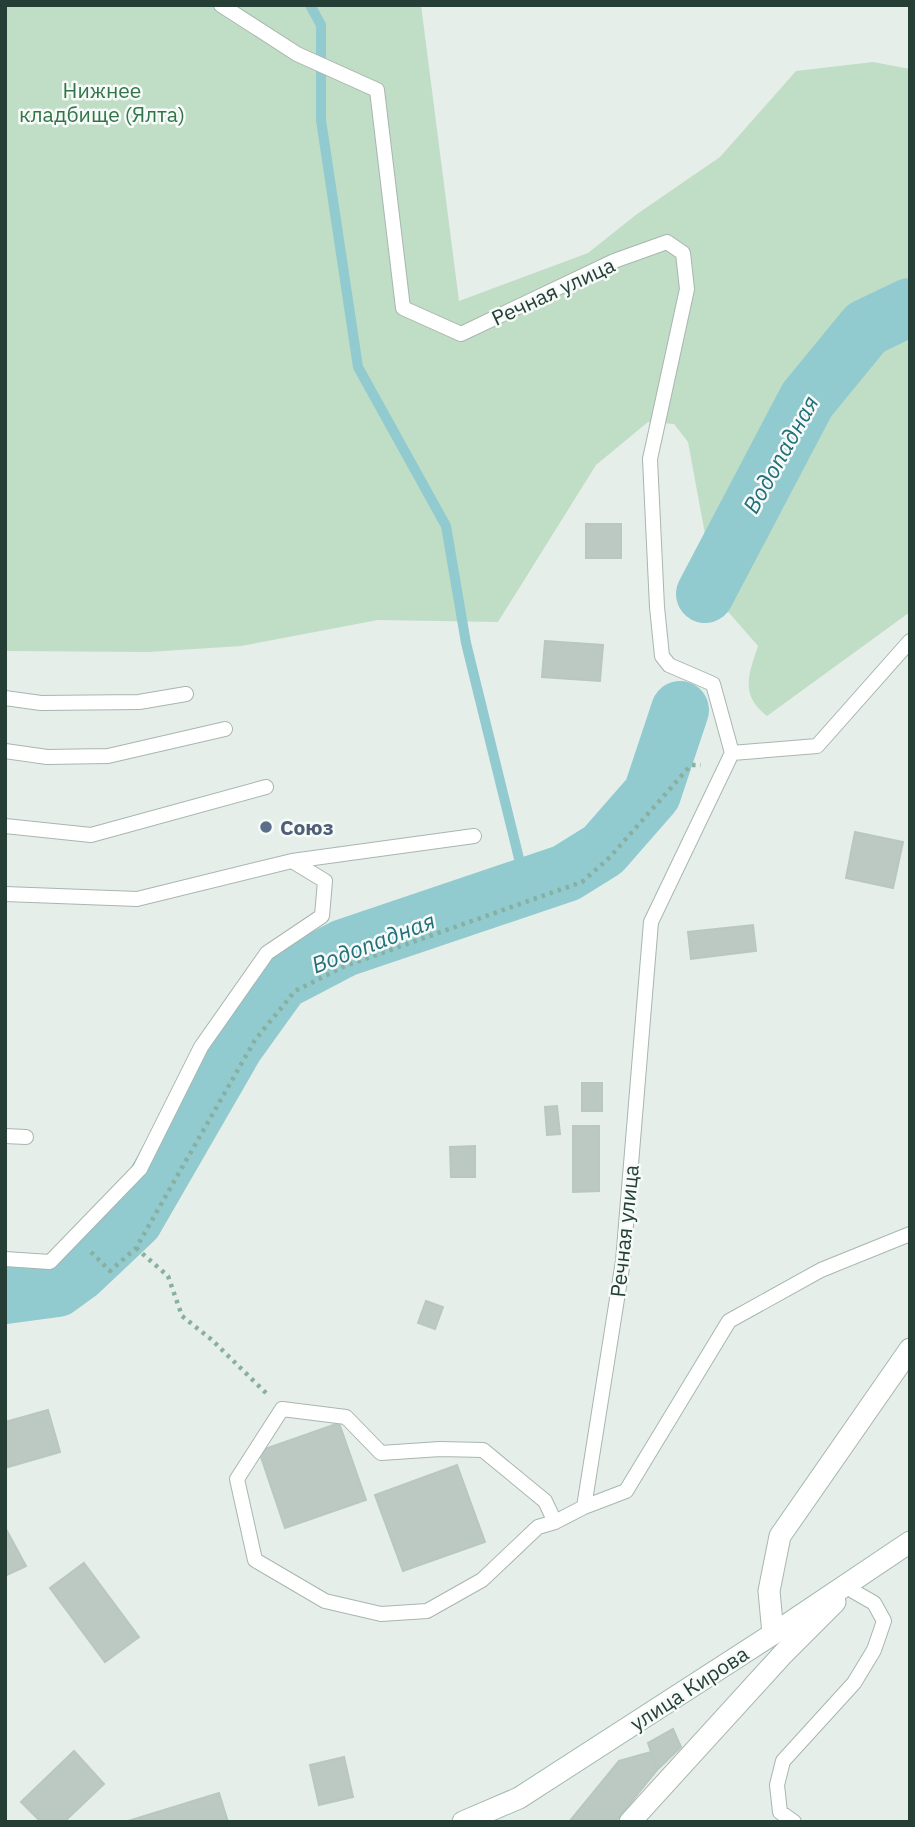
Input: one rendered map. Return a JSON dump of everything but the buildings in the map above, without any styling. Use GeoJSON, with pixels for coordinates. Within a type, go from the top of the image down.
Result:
{"type":"FeatureCollection","features":[{"type":"Feature","properties":{"kind":"main road"},"geometry":{"type":"LineString","coordinates":[[910,1349],[780,1535],[769,1591],[780,1629],[835,1602],[910,1557]]}},
{"type":"Feature","properties":{"kind":"main road","name":"улица Кирова"},"geometry":{"type":"LineString","coordinates":[[463,1822],[519,1798],[910,1542]]}},
{"type":"Feature","properties":{"kind":"main road"},"geometry":{"type":"LineString","coordinates":[[630,1822],[783,1654],[835,1602]]}},
{"type":"Feature","properties":{"kind":"lane","name":"Речная улица"},"geometry":{"type":"LineString","coordinates":[[221,5],[298,54],[377,90],[402,308],[461,334],[614,261],[667,242],[684,253],[687,289],[650,459],[657,607],[662,656],[669,665],[713,684],[729,759],[651,922],[623,1261],[584,1507]]}},
{"type":"Feature","properties":{"kind":"lane"},"geometry":{"type":"LineString","coordinates":[[729,759],[817,746],[910,641]]}},
{"type":"Feature","properties":{"kind":"lane"},"geometry":{"type":"LineString","coordinates":[[5,698],[41,703],[139,702],[186,694]]}},
{"type":"Feature","properties":{"kind":"lane"},"geometry":{"type":"LineString","coordinates":[[5,751],[47,757],[108,757],[225,729]]}},
{"type":"Feature","properties":{"kind":"lane"},"geometry":{"type":"LineString","coordinates":[[5,826],[91,835],[266,787]]}},
{"type":"Feature","properties":{"kind":"lane"},"geometry":{"type":"LineString","coordinates":[[5,894],[137,899],[292,860],[474,836]]}},
{"type":"Feature","properties":{"kind":"lane"},"geometry":{"type":"LineString","coordinates":[[5,1259],[50,1262],[140,1169],[201,1047],[267,953],[322,916],[325,881],[292,860]]}},
{"type":"Feature","properties":{"kind":"lane"},"geometry":{"type":"LineString","coordinates":[[5,1136],[26,1137]]}},
{"type":"Feature","properties":{"kind":"lane"},"geometry":{"type":"LineString","coordinates":[[555,1522],[545,1501],[483,1450],[440,1449],[382,1453],[346,1417],[282,1409],[237,1479],[255,1560],[324,1601],[381,1614],[427,1611],[482,1580],[538,1527],[555,1522],[584,1507],[626,1491],[729,1321],[821,1270],[910,1234]]}},
{"type":"Feature","properties":{"kind":"lane"},"geometry":{"type":"LineString","coordinates":[[794,1822],[780,1812],[777,1785],[783,1761],[854,1683],[874,1650],[884,1621],[874,1603],[853,1591]]}},
{"type":"Feature","properties":{"kind":"path"},"geometry":{"type":"LineString","coordinates":[[110,1271],[136,1248],[254,1040],[295,991],[345,966],[582,882],[610,857],[691,765],[729,759]]}},
{"type":"Feature","properties":{"kind":"path"},"geometry":{"type":"LineString","coordinates":[[136,1248],[168,1276],[182,1316],[212,1340],[282,1409]]}},
{"type":"Feature","properties":{"kind":"green space","name":"Нижнее кладбище (Ялта)"},"geometry":{"type":"Polygon","coordinates":[[[5,5],[421,5],[459,301],[588,253],[637,214],[720,157],[796,71],[873,62],[910,69],[910,612],[767,716],[758,708],[749,692],[750,675],[758,646],[717,599],[688,442],[674,424],[648,422],[596,465],[498,622],[378,620],[241,646],[148,652],[5,651],[5,5]]]}},
{"type":"Feature","properties":{"kind":"waterway"},"geometry":{"type":"LineString","coordinates":[[310,5],[321,25],[321,120],[358,367],[446,526],[466,643],[526,887]]}},
{"type":"Feature","properties":{"kind":"waterway","name":"Водопадная"},"geometry":{"type":"LineString","coordinates":[[705,594],[807,400],[866,328],[910,307]]}},
{"type":"Feature","properties":{"kind":"waterway","name":"Водопадная"},"geometry":{"type":"LineString","coordinates":[[5,1295],[57,1288],[79,1272],[134,1220],[235,1045],[281,981],[344,948],[566,873],[603,850],[652,794],[680,710]]}},
{"type":"Feature","properties":{"kind":"place","name":"Союз"},"geometry":{"type":"Point","coordinates":[266,827]}}]}
